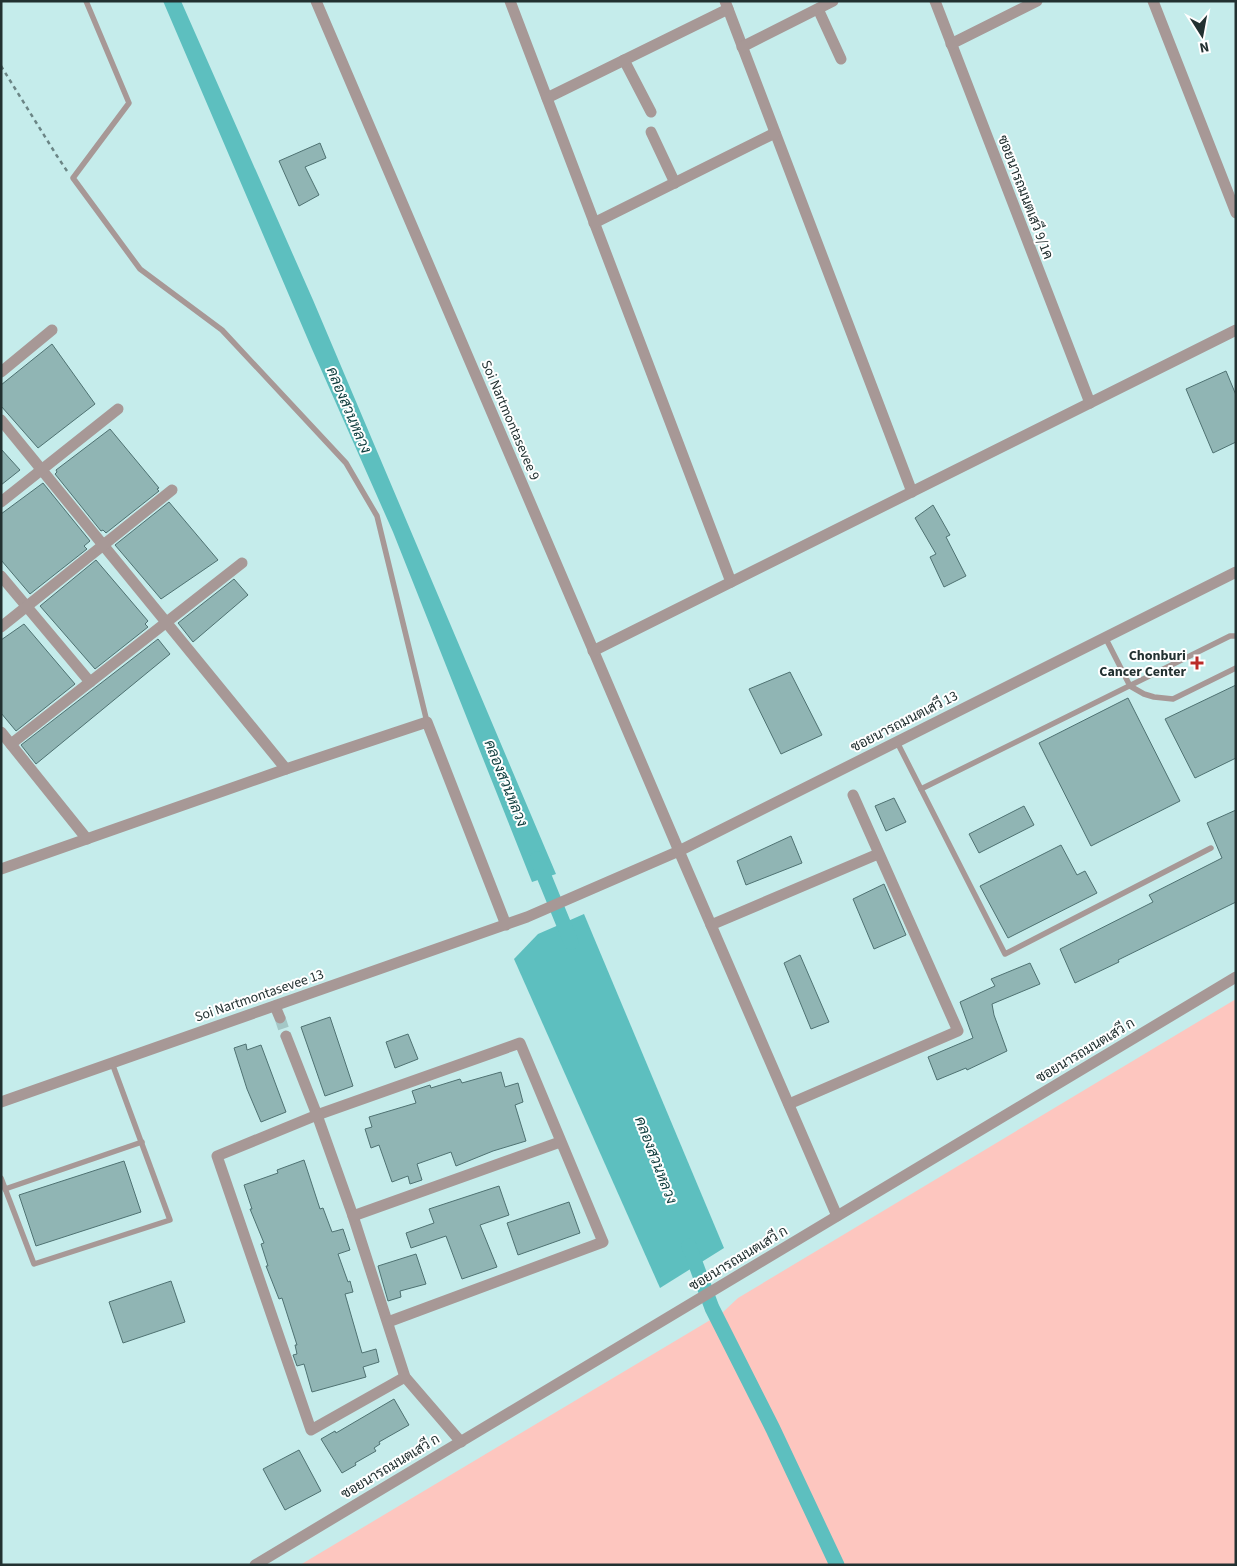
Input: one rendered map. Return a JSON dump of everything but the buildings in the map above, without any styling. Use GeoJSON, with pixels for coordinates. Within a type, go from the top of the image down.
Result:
{"type":"FeatureCollection","features":[{"type":"Feature","properties":{"kind":"street","name":"Soi Nartmontasevee 9"},"geometry":{"type":"LineString","coordinates":[[316,1],[593,651],[837,1216]]}},
{"type":"Feature","properties":{"kind":"street"},"geometry":{"type":"LineString","coordinates":[[510,1],[731,582]]}},
{"type":"Feature","properties":{"kind":"street"},"geometry":{"type":"LineString","coordinates":[[742,47],[833,1]]}},
{"type":"Feature","properties":{"kind":"street","name":"ซอยนารถมนตเสวี 9/1ค"},"geometry":{"type":"LineString","coordinates":[[935,1],[1090,403]]}},
{"type":"Feature","properties":{"kind":"street"},"geometry":{"type":"LineString","coordinates":[[1153,1],[1236,213]]}},
{"type":"Feature","properties":{"kind":"street"},"geometry":{"type":"LineString","coordinates":[[951,44],[1032,2]]}},
{"type":"Feature","properties":{"kind":"street"},"geometry":{"type":"LineString","coordinates":[[547,98],[624,60],[726,5],[912,492]]}},
{"type":"Feature","properties":{"kind":"street"},"geometry":{"type":"LineString","coordinates":[[818,9],[841,59]]}},
{"type":"Feature","properties":{"kind":"street"},"geometry":{"type":"LineString","coordinates":[[624,60],[651,112]]}},
{"type":"Feature","properties":{"kind":"street"},"geometry":{"type":"LineString","coordinates":[[650,132],[675,183]]}},
{"type":"Feature","properties":{"kind":"street"},"geometry":{"type":"LineString","coordinates":[[594,223],[775,133]]}},
{"type":"Feature","properties":{"kind":"street"},"geometry":{"type":"LineString","coordinates":[[1,372],[52,330]]}},
{"type":"Feature","properties":{"kind":"street"},"geometry":{"type":"LineString","coordinates":[[593,651],[1236,330]]}},
{"type":"Feature","properties":{"kind":"street"},"geometry":{"type":"LineString","coordinates":[[1,502],[118,409]]}},
{"type":"Feature","properties":{"kind":"street"},"geometry":{"type":"LineString","coordinates":[[1,420],[286,769]]}},
{"type":"Feature","properties":{"kind":"street"},"geometry":{"type":"LineString","coordinates":[[1,627],[172,490]]}},
{"type":"Feature","properties":{"kind":"street"},"geometry":{"type":"LineString","coordinates":[[7,744],[90,682],[242,563]]}},
{"type":"Feature","properties":{"kind":"street","name":"ซอยนารถมนตเสวี 13"},"geometry":{"type":"LineString","coordinates":[[527,917],[679,851],[1236,572]]}},
{"type":"Feature","properties":{"kind":"street"},"geometry":{"type":"LineString","coordinates":[[1,576],[90,682]]}},
{"type":"Feature","properties":{"kind":"street"},"geometry":{"type":"LineString","coordinates":[[1,869],[286,769],[427,722],[506,924]]}},
{"type":"Feature","properties":{"kind":"street"},"geometry":{"type":"LineString","coordinates":[[1,732],[7,744],[87,839]]}},
{"type":"Feature","properties":{"kind":"street"},"geometry":{"type":"LineString","coordinates":[[789,1104],[958,1031],[853,795]]}},
{"type":"Feature","properties":{"kind":"street"},"geometry":{"type":"LineString","coordinates":[[711,926],[878,854]]}},
{"type":"Feature","properties":{"kind":"street","name":"Soi Nartmontasevee 13"},"geometry":{"type":"LineString","coordinates":[[1,1102],[527,917]]}},
{"type":"Feature","properties":{"kind":"street","name":"ซอยนารถมนตเสวี ก"},"geometry":{"type":"LineString","coordinates":[[255,1565],[1236,977]]}},
{"type":"Feature","properties":{"kind":"street"},"geometry":{"type":"LineString","coordinates":[[276,1006],[280,1018]]}},
{"type":"Feature","properties":{"kind":"street"},"geometry":{"type":"LineString","coordinates":[[286,1036],[354,1216],[405,1377],[461,1442]]}},
{"type":"Feature","properties":{"kind":"street"},"geometry":{"type":"LineString","coordinates":[[388,1322],[603,1242],[520,1043],[317,1115],[217,1156],[311,1430],[405,1377]]}},
{"type":"Feature","properties":{"kind":"street"},"geometry":{"type":"LineString","coordinates":[[354,1216],[560,1142]]}},
{"type":"Feature","properties":{"kind":"lane"},"geometry":{"type":"LineString","coordinates":[[86,1],[129,103],[73,178],[140,268],[222,330],[346,463],[377,516],[427,722]]}},
{"type":"Feature","properties":{"kind":"lane"},"geometry":{"type":"LineString","coordinates":[[921,789],[1230,636],[1236,636]]}},
{"type":"Feature","properties":{"kind":"lane"},"geometry":{"type":"LineString","coordinates":[[1105,637],[1130,686],[1144,694],[1174,699],[1236,668]]}},
{"type":"Feature","properties":{"kind":"lane"},"geometry":{"type":"LineString","coordinates":[[897,742],[1005,954],[1212,848]]}},
{"type":"Feature","properties":{"kind":"lane"},"geometry":{"type":"LineString","coordinates":[[1,1178],[34,1264],[170,1220],[112,1063]]}},
{"type":"Feature","properties":{"kind":"lane"},"geometry":{"type":"LineString","coordinates":[[5,1189],[142,1142]]}},
{"type":"Feature","properties":{"kind":"path"},"geometry":{"type":"LineString","coordinates":[[1,66],[57,156],[73,178]]}},
{"type":"Feature","properties":{"kind":"shaded area"},"geometry":{"type":"Polygon","coordinates":[[[1236,999],[1236,1565],[300,1565],[722,1313],[738,1298],[1236,999]]]}},
{"type":"Feature","properties":{"kind":"water"},"geometry":{"type":"Polygon","coordinates":[[[163,1],[181,1],[313,300],[556,874],[532,882],[393,532],[312,349],[163,1]]]}},
{"type":"Feature","properties":{"kind":"water"},"geometry":{"type":"Polygon","coordinates":[[[584,914],[724,1248],[660,1288],[514,959],[538,934],[584,914]]]}},
{"type":"Feature","properties":{"kind":"waterway","name":"คลองสวนหลวง"},"geometry":{"type":"LineString","coordinates":[[537,859],[571,942]]}},
{"type":"Feature","properties":{"kind":"waterway","name":"คลองสวนหลวง"},"geometry":{"type":"LineString","coordinates":[[689,1246],[712,1308],[773,1429],[837,1565]]}},
{"type":"Feature","properties":{"kind":"tunnel"},"geometry":{"type":"LineString","coordinates":[[280,1018],[286,1036]]}},
{"type":"Feature","properties":{"kind":"place","name":"Chonburi Cancer Center"},"geometry":{"type":"Point","coordinates":[1197,663]}}]}
